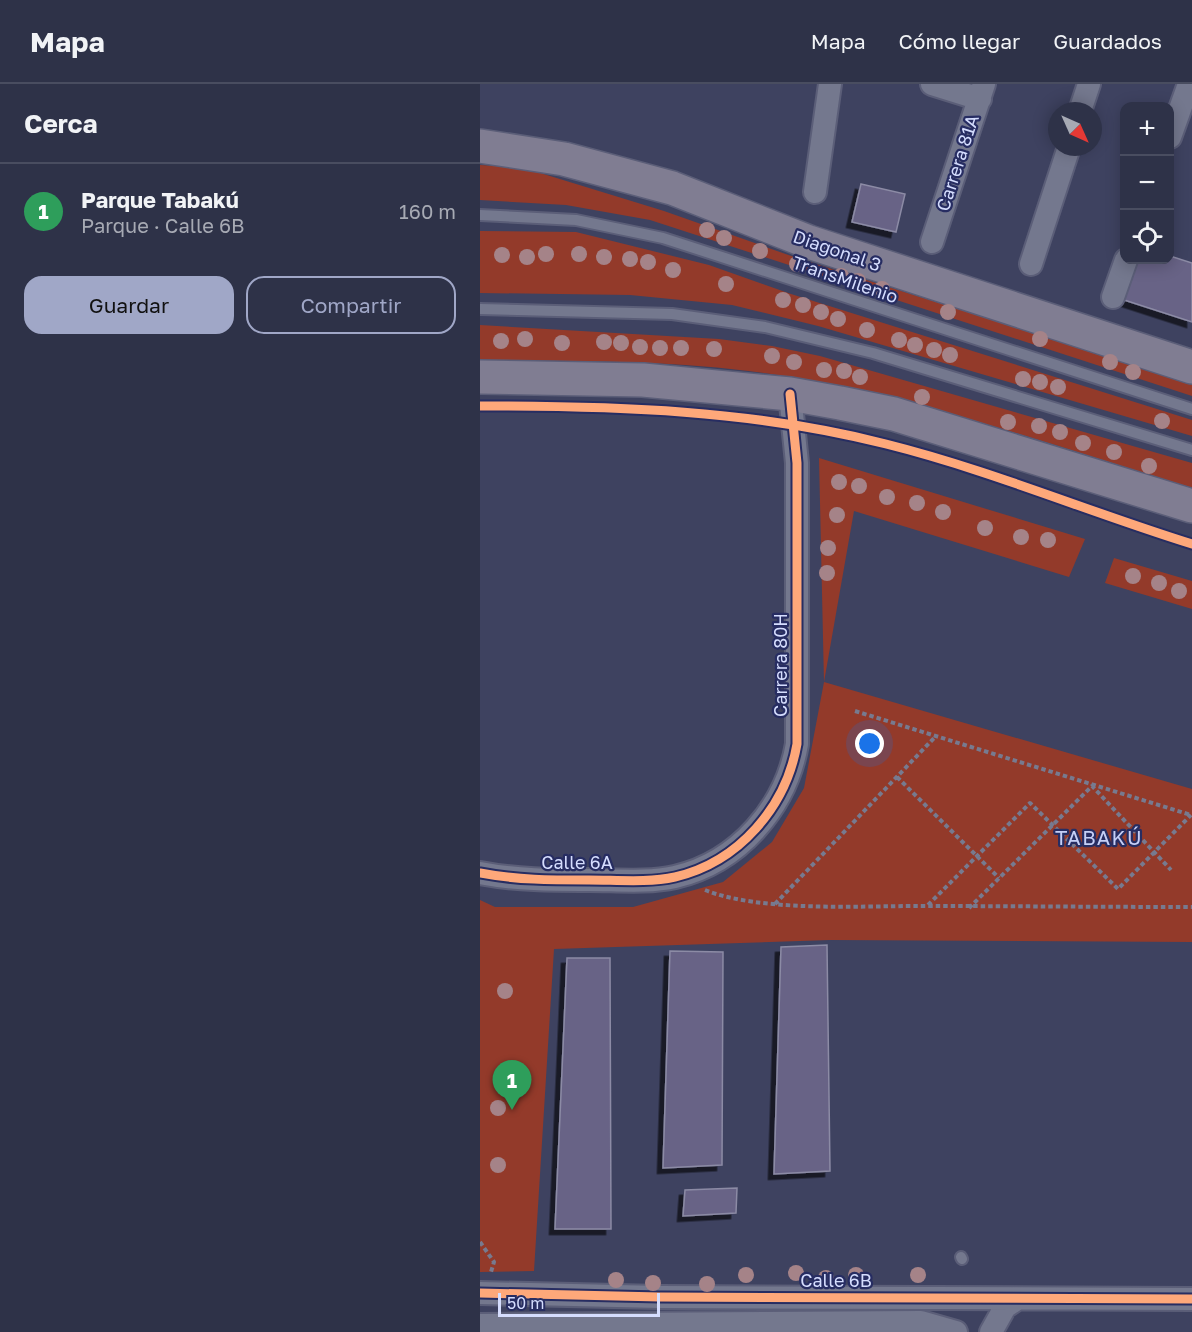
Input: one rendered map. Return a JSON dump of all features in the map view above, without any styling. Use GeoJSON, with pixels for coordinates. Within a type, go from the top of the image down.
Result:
{"type":"FeatureCollection","features":[{"type":"Feature","properties":{"kind":"highway","name":"Diagonal 3"},"geometry":{"type":"LineString","coordinates":[[480,146],[564,159],[672,188],[809,242],[1192,367]]}},
{"type":"Feature","properties":{"kind":"highway"},"geometry":{"type":"LineString","coordinates":[[480,377],[643,380],[790,394],[894,414],[1192,506]]}},
{"type":"Feature","properties":{"kind":"street"},"geometry":{"type":"LineString","coordinates":[[815,192],[830,84]]}},
{"type":"Feature","properties":{"kind":"street"},"geometry":{"type":"LineString","coordinates":[[932,84],[982,91]]}},
{"type":"Feature","properties":{"kind":"street"},"geometry":{"type":"LineString","coordinates":[[1083,102],[1089,84]]}},
{"type":"Feature","properties":{"kind":"street"},"geometry":{"type":"LineString","coordinates":[[1174,126],[1189,84]]}},
{"type":"Feature","properties":{"kind":"street","name":"Carrera 81A"},"geometry":{"type":"LineString","coordinates":[[932,242],[982,91]]}},
{"type":"Feature","properties":{"kind":"street"},"geometry":{"type":"LineString","coordinates":[[1031,264],[1066,156]]}},
{"type":"Feature","properties":{"kind":"street"},"geometry":{"type":"LineString","coordinates":[[1113,297],[1125,264]]}},
{"type":"Feature","properties":{"kind":"street","name":"Carrera 80H"},"geometry":{"type":"LineString","coordinates":[[674,878],[712,863],[738,847],[766,818],[794,762],[798,714],[797,463],[790,394]]}},
{"type":"Feature","properties":{"kind":"street","name":"Calle 6A"},"geometry":{"type":"LineString","coordinates":[[480,873],[531,880],[674,878]]}},
{"type":"Feature","properties":{"kind":"street","name":"Calle 6B"},"geometry":{"type":"LineString","coordinates":[[485,1285],[1017,1299],[1192,1299]]}},
{"type":"Feature","properties":{"kind":"street"},"geometry":{"type":"LineString","coordinates":[[991,1332],[1005,1307],[1017,1299]]}},
{"type":"Feature","properties":{"kind":"street"},"geometry":{"type":"LineString","coordinates":[[480,1325],[921,1322],[956,1332]]}},
{"type":"Feature","properties":{"kind":"lane","name":"TransMilenio"},"geometry":{"type":"LineString","coordinates":[[480,215],[576,220],[663,238],[1192,409]]}},
{"type":"Feature","properties":{"kind":"lane"},"geometry":{"type":"LineString","coordinates":[[480,309],[672,314],[765,327],[873,353],[1192,450]]}},
{"type":"Feature","properties":{"kind":"path"},"geometry":{"type":"LineString","coordinates":[[855,711],[1191,815],[1118,889],[1030,803],[927,906]]}},
{"type":"Feature","properties":{"kind":"path"},"geometry":{"type":"LineString","coordinates":[[775,904],[936,736]]}},
{"type":"Feature","properties":{"kind":"path"},"geometry":{"type":"LineString","coordinates":[[897,777],[999,878]]}},
{"type":"Feature","properties":{"kind":"path"},"geometry":{"type":"LineString","coordinates":[[969,908],[1092,786]]}},
{"type":"Feature","properties":{"kind":"path"},"geometry":{"type":"LineString","coordinates":[[1092,786],[1171,870]]}},
{"type":"Feature","properties":{"kind":"path"},"geometry":{"type":"LineString","coordinates":[[674,878],[711,892],[775,904],[969,908],[1192,907]]}},
{"type":"Feature","properties":{"kind":"path"},"geometry":{"type":"LineString","coordinates":[[480,1242],[494,1262],[485,1285]]}},
{"type":"Feature","properties":{"kind":"shaded area"},"geometry":{"type":"Polygon","coordinates":[[[480,165],[524,168],[664,211],[797,258],[1192,383],[1192,396],[650,220],[566,205],[480,200],[480,165]]]}},
{"type":"Feature","properties":{"kind":"shaded area"},"geometry":{"type":"Polygon","coordinates":[[[480,231],[576,232],[709,265],[791,294],[1192,420],[1192,436],[818,326],[732,305],[630,295],[480,293],[480,231]]]}},
{"type":"Feature","properties":{"kind":"shaded area"},"geometry":{"type":"Polygon","coordinates":[[[480,325],[719,339],[772,346],[820,356],[1192,463],[1192,488],[888,397],[784,376],[671,364],[480,360],[480,325]]]}},
{"type":"Feature","properties":{"kind":"shaded area"},"geometry":{"type":"Polygon","coordinates":[[[819,458],[1085,539],[1069,577],[854,511],[824,682],[819,458]]]}},
{"type":"Feature","properties":{"kind":"shaded area"},"geometry":{"type":"Polygon","coordinates":[[[1114,558],[1192,581],[1192,609],[1105,583],[1114,558]]]}},
{"type":"Feature","properties":{"kind":"shaded area"},"geometry":{"type":"Polygon","coordinates":[[[824,682],[1192,789],[1192,942],[830,940],[554,949],[534,1271],[480,1272],[480,900],[495,907],[633,907],[723,882],[772,842],[804,788],[824,682]]]}},
{"type":"Feature","properties":{"kind":"building"},"geometry":{"type":"Polygon","coordinates":[[[861,184],[905,194],[896,232],[852,222],[861,184]]]}},
{"type":"Feature","properties":{"kind":"building"},"geometry":{"type":"Polygon","coordinates":[[[1174,257],[1192,263],[1192,322],[1118,298],[1130,264],[1174,264],[1174,257]]]}},
{"type":"Feature","properties":{"kind":"building"},"geometry":{"type":"Polygon","coordinates":[[[827,945],[830,1171],[774,1174],[781,947],[827,945]]]}},
{"type":"Feature","properties":{"kind":"building"},"geometry":{"type":"Polygon","coordinates":[[[670,951],[723,952],[722,1165],[663,1168],[670,951]]]}},
{"type":"Feature","properties":{"kind":"building"},"geometry":{"type":"Polygon","coordinates":[[[567,958],[610,958],[611,1229],[555,1229],[567,958]]]}},
{"type":"Feature","properties":{"kind":"building"},"geometry":{"type":"Polygon","coordinates":[[[737,1188],[736,1213],[683,1216],[685,1190],[737,1188]]]}},
{"type":"Feature","properties":{"kind":"cycle path"},"geometry":{"type":"LineString","coordinates":[[480,873],[548,880],[643,881],[675,877],[698,870],[720,859],[739,845],[770,810],[782,789],[797,744],[797,463],[790,394]]}},
{"type":"Feature","properties":{"kind":"cycle path"},"geometry":{"type":"LineString","coordinates":[[480,406],[582,407],[684,412],[786,424],[836,433],[925,454],[1192,544]]}},
{"type":"Feature","properties":{"kind":"cycle path"},"geometry":{"type":"LineString","coordinates":[[480,1293],[660,1297],[1192,1299]]}},
{"type":"Feature","properties":{"kind":"place","name":"Parque Tabakú"},"geometry":{"type":"Point","coordinates":[512,1110]}},
{"type":"Feature","properties":{"kind":"district","name":"TABAKÚ"},"geometry":{"type":"Point","coordinates":[1099,838]}}]}
